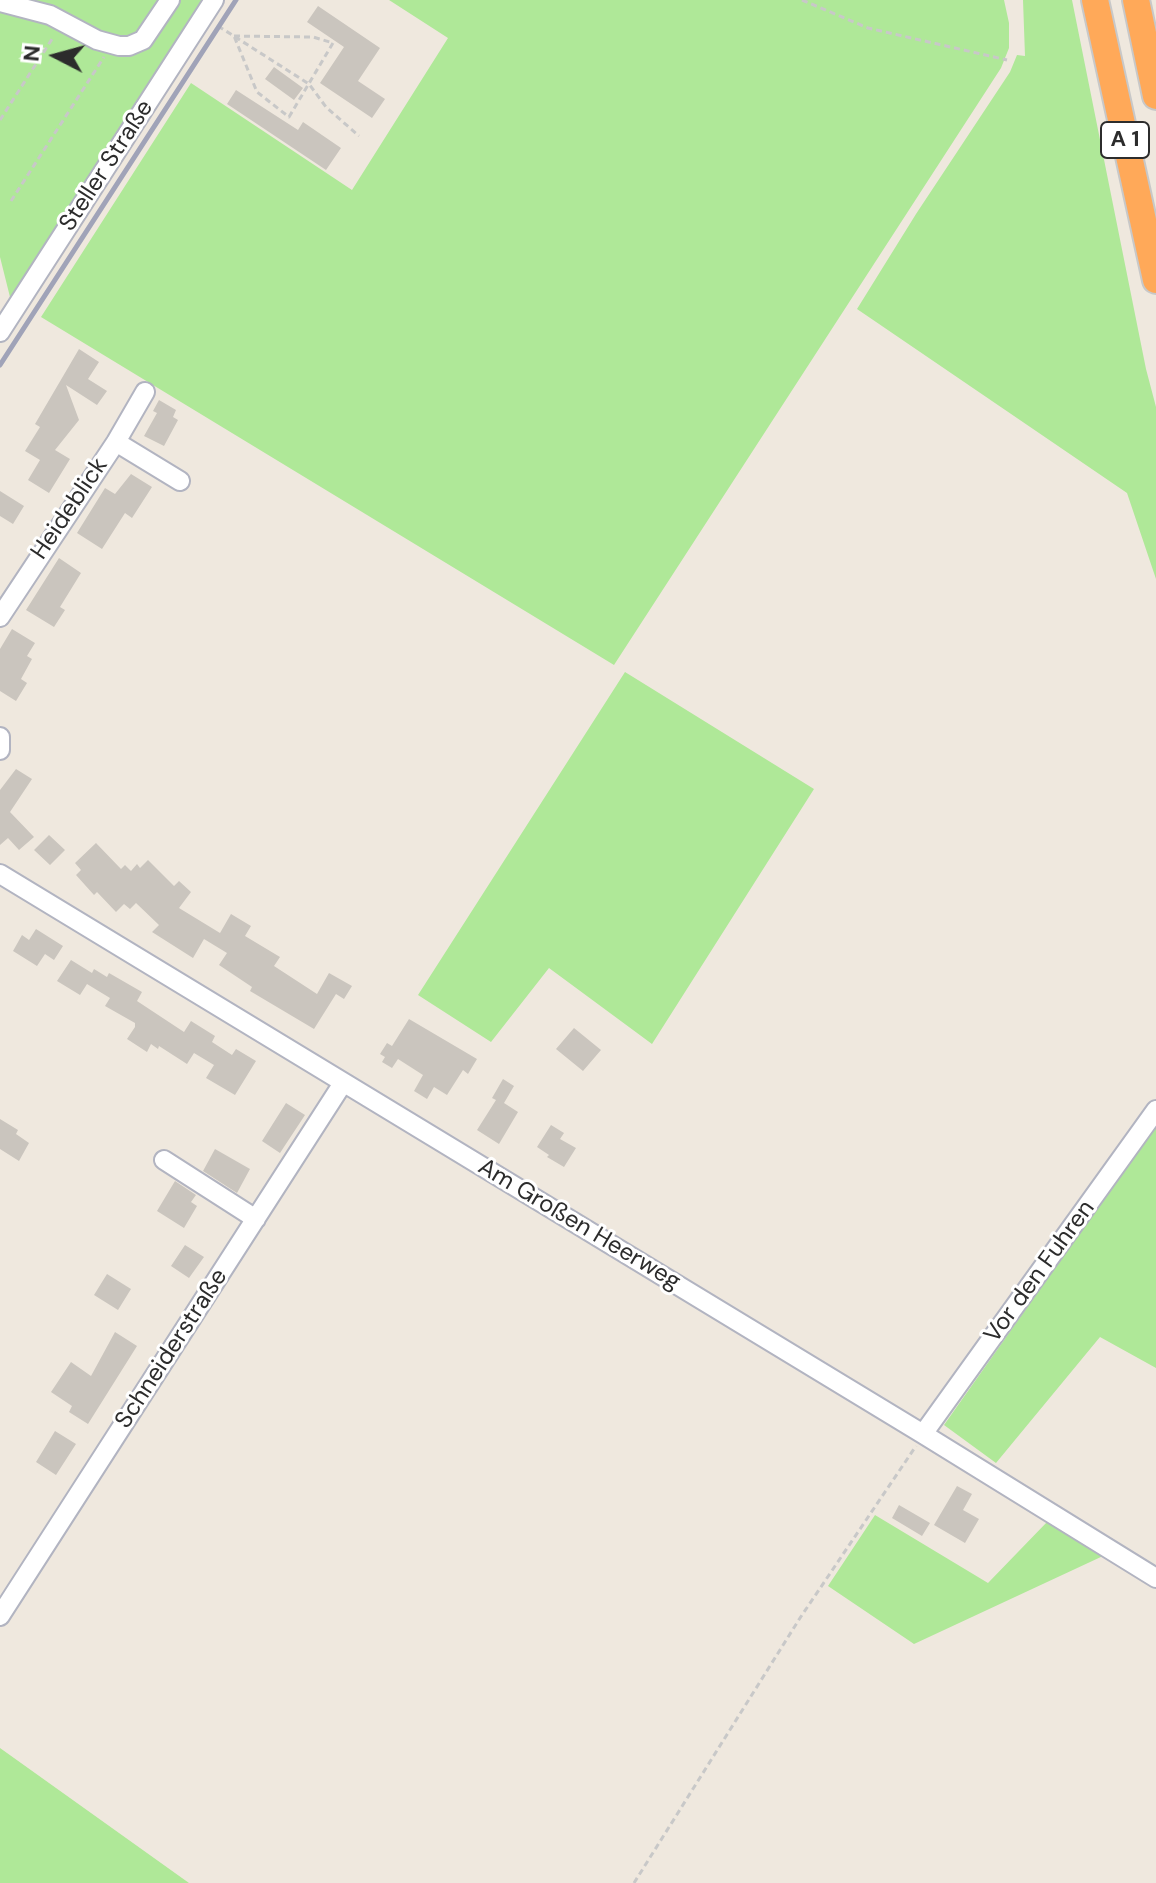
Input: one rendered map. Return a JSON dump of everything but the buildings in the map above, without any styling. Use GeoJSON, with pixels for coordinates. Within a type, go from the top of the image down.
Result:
{"type":"FeatureCollection","features":[{"type":"Feature","properties":{"kind":"highway","name":"A 1"},"geometry":{"type":"LineString","coordinates":[[1095,0],[1156,280]]}},
{"type":"Feature","properties":{"kind":"highway","name":"A 1"},"geometry":{"type":"LineString","coordinates":[[1136,0],[1156,96]]}},
{"type":"Feature","properties":{"kind":"street"},"geometry":{"type":"LineString","coordinates":[[0,2],[54,12],[112,46],[129,46],[143,40],[170,0]]}},
{"type":"Feature","properties":{"kind":"street","name":"Steller Straße"},"geometry":{"type":"LineString","coordinates":[[0,332],[210,8]]}},
{"type":"Feature","properties":{"kind":"street","name":"Heideblick"},"geometry":{"type":"LineString","coordinates":[[0,617],[116,442],[145,392]]}},
{"type":"Feature","properties":{"kind":"street","name":"Heideblick"},"geometry":{"type":"LineString","coordinates":[[116,442],[180,481]]}},
{"type":"Feature","properties":{"kind":"street"},"geometry":{"type":"LineString","coordinates":[[0,737],[0,750]]}},
{"type":"Feature","properties":{"kind":"street","name":"Am Großen Heerweg"},"geometry":{"type":"LineString","coordinates":[[0,874],[1156,1578]]}},
{"type":"Feature","properties":{"kind":"street","name":"Schneiderstraße"},"geometry":{"type":"LineString","coordinates":[[0,1616],[343,1083]]}},
{"type":"Feature","properties":{"kind":"street","name":"Vor den Fuhren"},"geometry":{"type":"LineString","coordinates":[[923,1434],[1156,1110]]}},
{"type":"Feature","properties":{"kind":"street"},"geometry":{"type":"LineString","coordinates":[[164,1160],[256,1219]]}},
{"type":"Feature","properties":{"kind":"path"},"geometry":{"type":"LineString","coordinates":[[802,0],[868,28],[1007,60]]}},
{"type":"Feature","properties":{"kind":"path"},"geometry":{"type":"LineString","coordinates":[[210,8],[234,36],[309,84],[326,107],[359,136]]}},
{"type":"Feature","properties":{"kind":"path"},"geometry":{"type":"LineString","coordinates":[[0,120],[54,12]]}},
{"type":"Feature","properties":{"kind":"path"},"geometry":{"type":"LineString","coordinates":[[234,36],[313,37],[333,43],[289,117],[257,92],[234,36]]}},
{"type":"Feature","properties":{"kind":"path"},"geometry":{"type":"LineString","coordinates":[[11,201],[112,46]]}},
{"type":"Feature","properties":{"kind":"path"},"geometry":{"type":"LineString","coordinates":[[634,1883],[800,1618],[923,1434]]}},
{"type":"Feature","properties":{"kind":"green space"},"geometry":{"type":"Polygon","coordinates":[[[0,0],[205,0],[12,305],[0,257],[0,0]]]}},
{"type":"Feature","properties":{"kind":"green space"},"geometry":{"type":"Polygon","coordinates":[[[389,0],[1004,0],[1009,23],[1009,48],[1001,68],[614,665],[41,317],[191,83],[352,190],[448,38],[389,0]]]}},
{"type":"Feature","properties":{"kind":"green space"},"geometry":{"type":"Polygon","coordinates":[[[1023,0],[1072,0],[1156,407],[1156,579],[1127,493],[857,309],[1010,72],[1017,55],[1025,56],[1023,0]]]}},
{"type":"Feature","properties":{"kind":"green space"},"geometry":{"type":"Polygon","coordinates":[[[625,672],[814,789],[652,1044],[549,968],[491,1042],[418,995],[625,672]]]}},
{"type":"Feature","properties":{"kind":"green space"},"geometry":{"type":"Polygon","coordinates":[[[1156,1125],[1156,1368],[1100,1337],[996,1463],[944,1425],[1156,1125]]]}},
{"type":"Feature","properties":{"kind":"green space"},"geometry":{"type":"Polygon","coordinates":[[[875,1515],[988,1583],[1047,1522],[1103,1556],[914,1644],[828,1586],[875,1515]]]}},
{"type":"Feature","properties":{"kind":"green space"},"geometry":{"type":"Polygon","coordinates":[[[0,1748],[189,1883],[0,1883],[0,1748]]]}},
{"type":"Feature","properties":{"kind":"railway"},"geometry":{"type":"LineString","coordinates":[[0,365],[236,0]]}}]}
